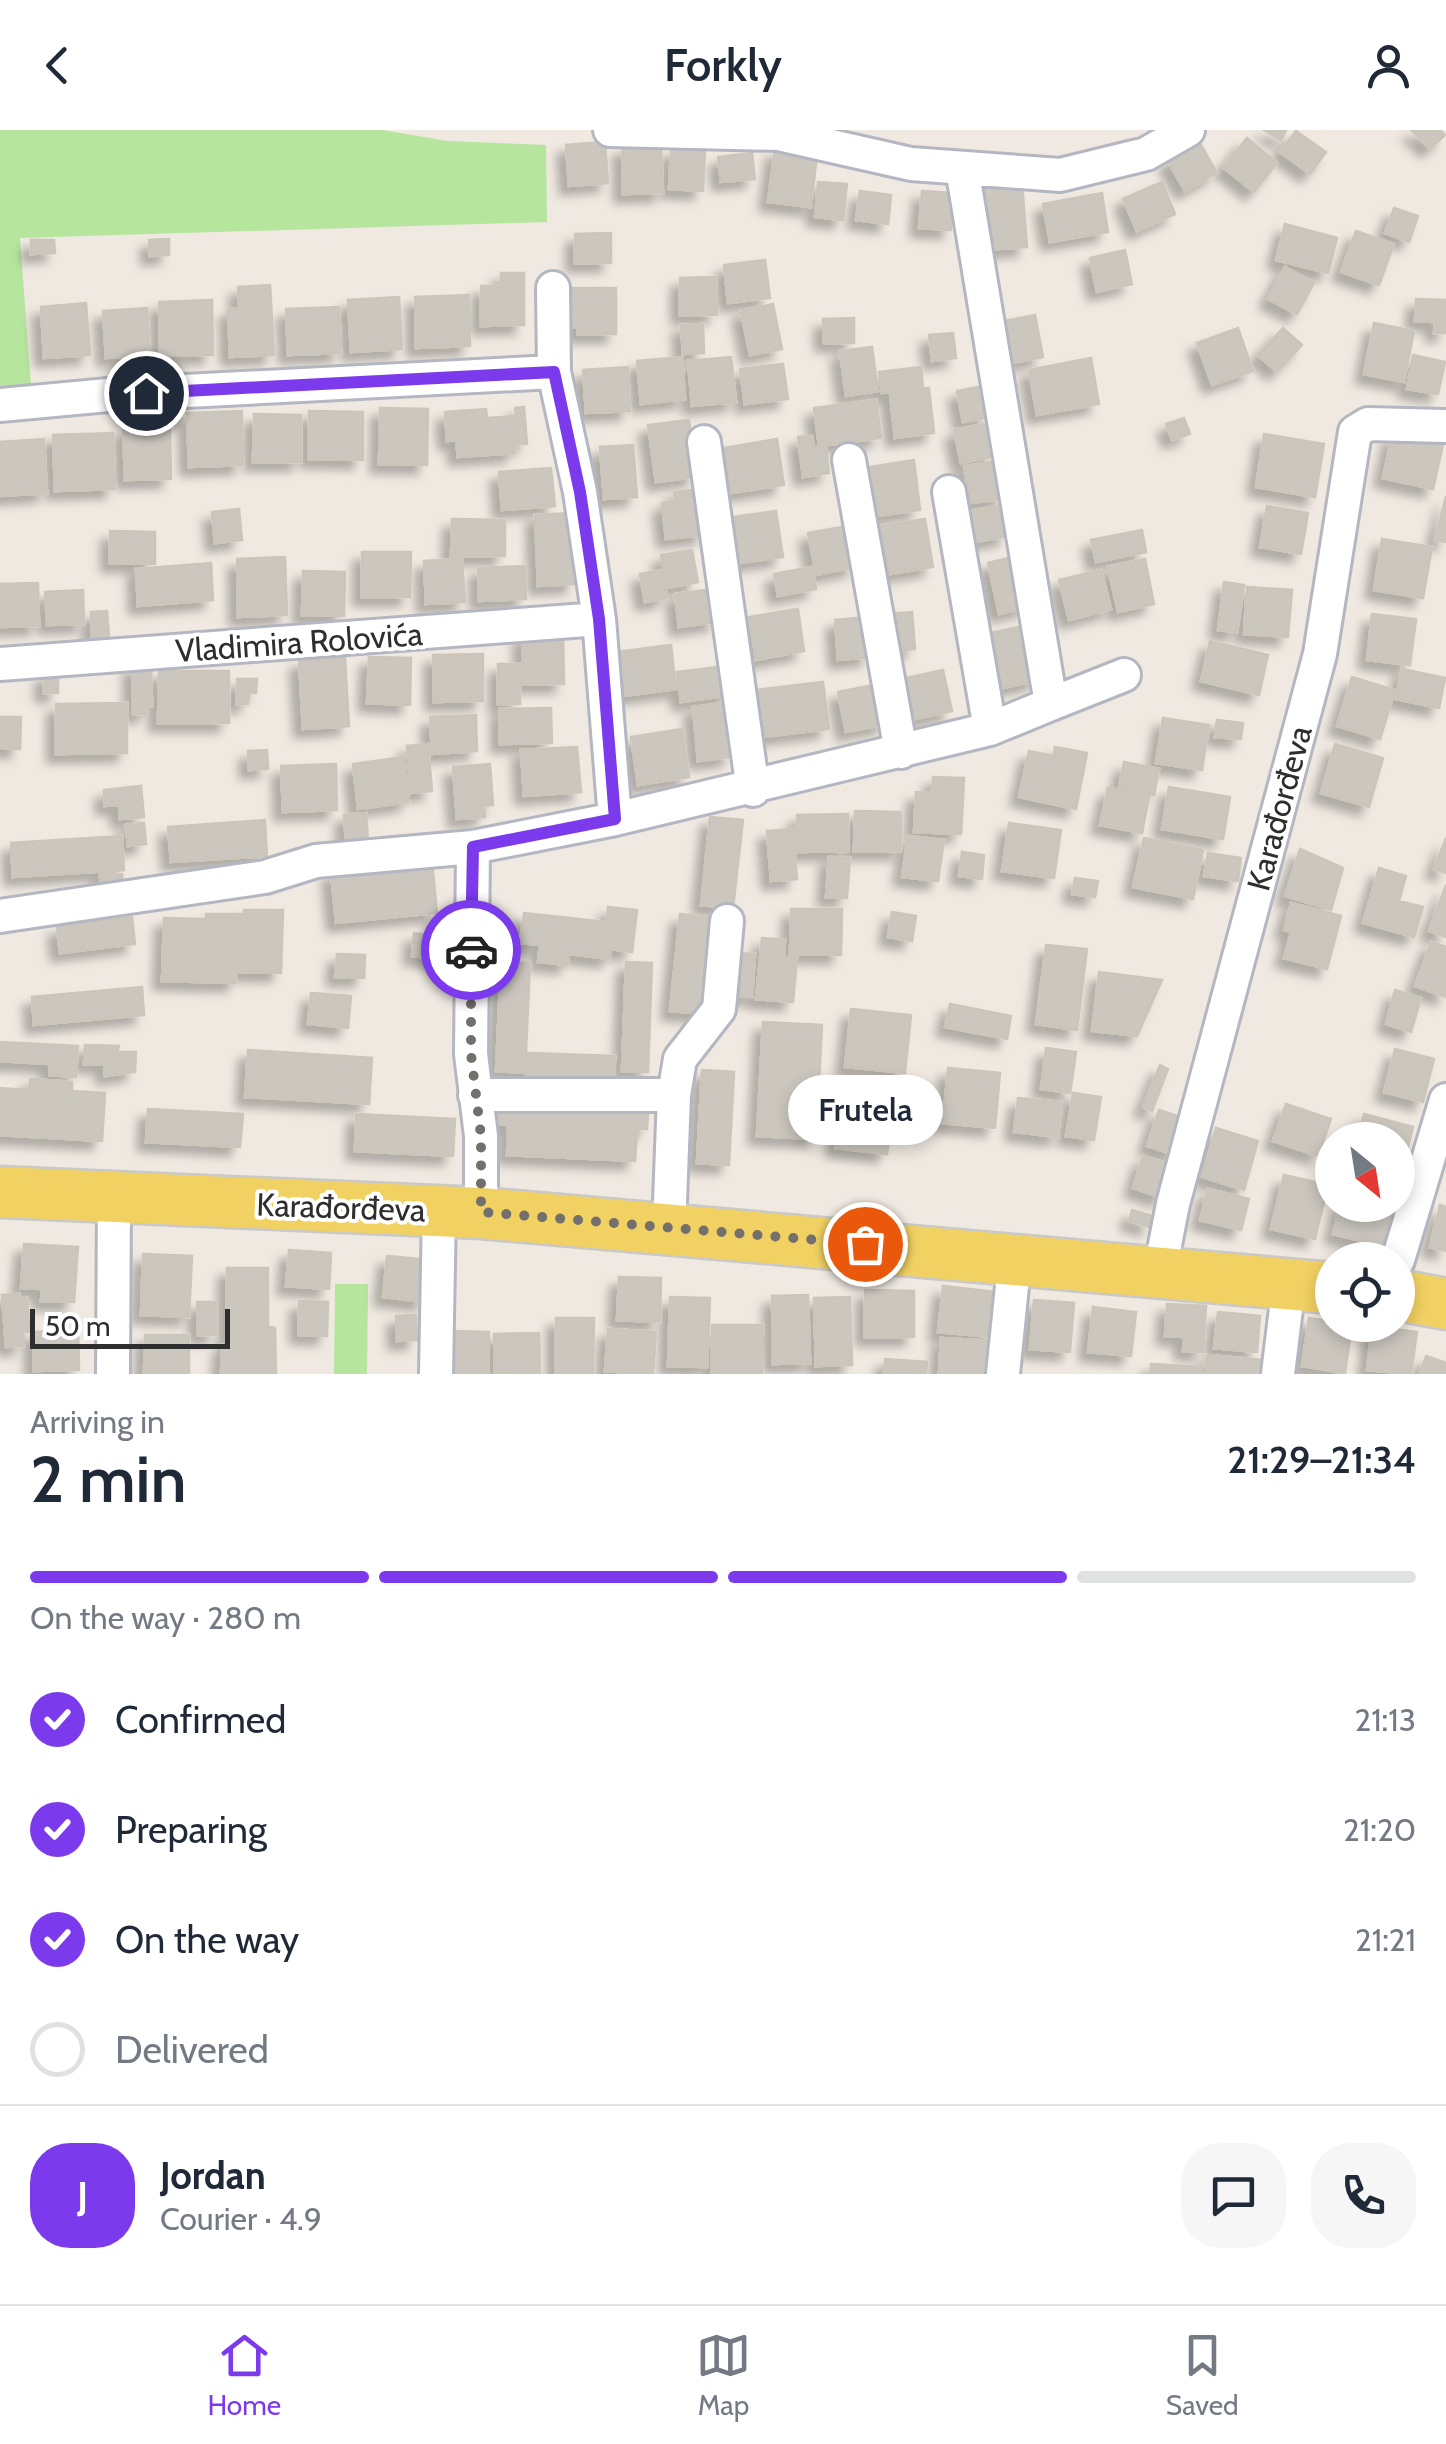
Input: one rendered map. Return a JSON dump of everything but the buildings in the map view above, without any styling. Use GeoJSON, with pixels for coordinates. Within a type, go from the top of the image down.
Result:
{"type":"FeatureCollection","features":[{"type":"Feature","properties":{"kind":"main road","name":"Karađorđeva"},"geometry":{"type":"LineString","coordinates":[[0,1192],[460,1211],[1311,1286]]}},
{"type":"Feature","properties":{"kind":"main road"},"geometry":{"type":"LineString","coordinates":[[1415,1298],[1446,1304]]}},
{"type":"Feature","properties":{"kind":"street"},"geometry":{"type":"LineString","coordinates":[[610,130],[778,134],[896,161],[1060,175],[1146,154],[1188,130]]}},
{"type":"Feature","properties":{"kind":"street"},"geometry":{"type":"LineString","coordinates":[[962,168],[1051,704]]}},
{"type":"Feature","properties":{"kind":"street"},"geometry":{"type":"LineString","coordinates":[[553,288],[554,372],[580,492],[599,619],[615,819]]}},
{"type":"Feature","properties":{"kind":"street"},"geometry":{"type":"LineString","coordinates":[[0,405],[108,394],[554,372]]}},
{"type":"Feature","properties":{"kind":"street","name":"Karađorđeva"},"geometry":{"type":"LineString","coordinates":[[1160,1270],[1173,1204],[1315,673],[1335,576],[1355,432],[1368,424],[1446,426]]}},
{"type":"Feature","properties":{"kind":"street"},"geometry":{"type":"LineString","coordinates":[[704,442],[753,790]]}},
{"type":"Feature","properties":{"kind":"street"},"geometry":{"type":"LineString","coordinates":[[849,460],[902,752]]}},
{"type":"Feature","properties":{"kind":"street"},"geometry":{"type":"LineString","coordinates":[[948,492],[990,729]]}},
{"type":"Feature","properties":{"kind":"street","name":"Vladimira Rolovića"},"geometry":{"type":"LineString","coordinates":[[0,664],[599,619]]}},
{"type":"Feature","properties":{"kind":"street"},"geometry":{"type":"LineString","coordinates":[[0,916],[265,877],[316,861],[473,847],[753,790],[990,729],[1124,675]]}},
{"type":"Feature","properties":{"kind":"street"},"geometry":{"type":"LineString","coordinates":[[436,1374],[476,1095],[471,1054],[473,847]]}},
{"type":"Feature","properties":{"kind":"street"},"geometry":{"type":"LineString","coordinates":[[669,1228],[674,1096],[680,1059],[719,1010],[727,921]]}},
{"type":"Feature","properties":{"kind":"street"},"geometry":{"type":"LineString","coordinates":[[476,1095],[674,1096]]}},
{"type":"Feature","properties":{"kind":"street"},"geometry":{"type":"LineString","coordinates":[[1403,1242],[1446,1100]]}},
{"type":"Feature","properties":{"kind":"street"},"geometry":{"type":"LineString","coordinates":[[113,1374],[114,1198]]}},
{"type":"Feature","properties":{"kind":"street"},"geometry":{"type":"LineString","coordinates":[[1003,1374],[1015,1257]]}},
{"type":"Feature","properties":{"kind":"street"},"geometry":{"type":"LineString","coordinates":[[1278,1374],[1311,1286]]}},
{"type":"Feature","properties":{"kind":"green space"},"geometry":{"type":"Polygon","coordinates":[[[0,130],[382,130],[448,141],[546,145],[547,222],[20,238],[31,386],[0,388],[0,130]]]}},
{"type":"Feature","properties":{"kind":"green space"},"geometry":{"type":"Polygon","coordinates":[[[335,1284],[368,1284],[367,1374],[334,1374],[335,1284]]]}},
{"type":"Feature","properties":{"kind":"way so far"},"geometry":{"type":"LineString","coordinates":[[471,950],[471,1054],[481,1136],[481,1212],[865,1244]]}},
{"type":"Feature","properties":{"kind":"place","name":"Frutela"},"geometry":{"type":"Point","coordinates":[865,1244]}},
{"type":"Feature","properties":{"kind":"route"},"geometry":{"type":"LineString","coordinates":[[146,393],[554,372],[580,492],[599,619],[615,819],[473,847],[471,950]]}}]}
